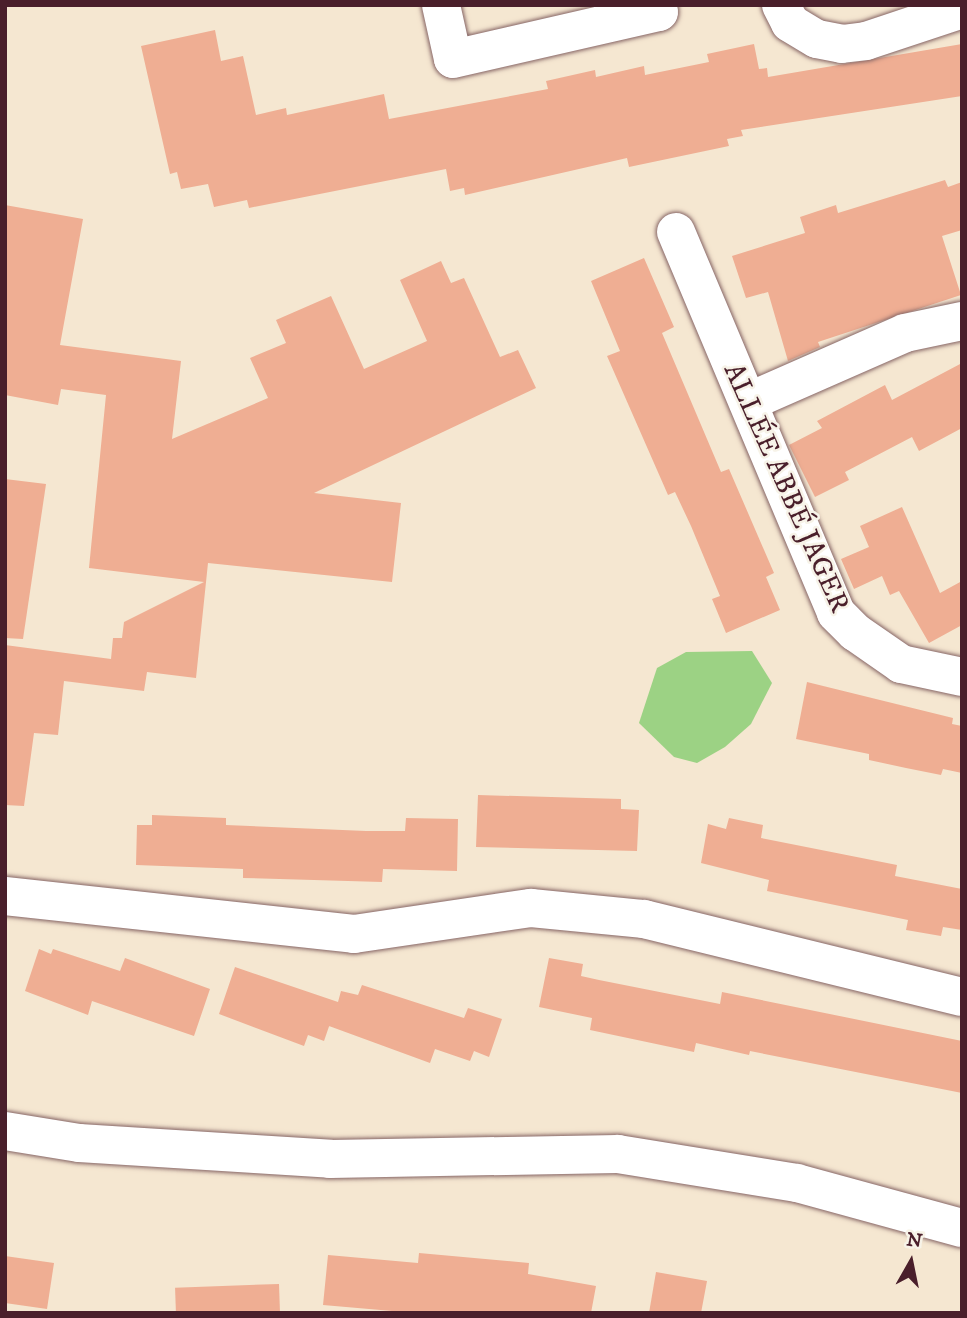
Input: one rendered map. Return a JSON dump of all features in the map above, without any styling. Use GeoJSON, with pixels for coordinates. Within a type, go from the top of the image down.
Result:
{"type":"FeatureCollection","features":[{"type":"Feature","properties":{"kind":"street"},"geometry":{"type":"LineString","coordinates":[[441,5],[453,59],[659,12],[657,5]]}},
{"type":"Feature","properties":{"kind":"street"},"geometry":{"type":"LineString","coordinates":[[781,5],[790,23],[817,39],[842,44],[866,41],[962,9]]}},
{"type":"Feature","properties":{"kind":"street","name":"ALLÉE ABBÉ JAGER"},"geometry":{"type":"LineString","coordinates":[[676,232],[836,613],[855,632],[901,664],[962,677]]}},
{"type":"Feature","properties":{"kind":"street"},"geometry":{"type":"LineString","coordinates":[[748,402],[905,333],[962,321]]}},
{"type":"Feature","properties":{"kind":"street"},"geometry":{"type":"LineString","coordinates":[[5,896],[354,933],[531,908],[644,919],[962,997]]}},
{"type":"Feature","properties":{"kind":"street"},"geometry":{"type":"LineString","coordinates":[[5,1131],[79,1143],[330,1159],[618,1154],[797,1182],[962,1228]]}},
{"type":"Feature","properties":{"kind":"green space"},"geometry":{"type":"Polygon","coordinates":[[[752,651],[772,683],[751,724],[725,747],[697,763],[674,757],[639,723],[657,668],[686,652],[752,651]]]}},
{"type":"Feature","properties":{"kind":"building"},"geometry":{"type":"Polygon","coordinates":[[[215,30],[221,61],[243,56],[256,115],[286,108],[287,115],[384,94],[389,119],[548,89],[546,81],[595,70],[596,77],[644,66],[645,75],[709,62],[707,54],[754,44],[759,69],[767,68],[768,77],[962,44],[962,96],[741,130],[743,136],[727,139],[729,146],[629,167],[627,158],[465,195],[464,188],[450,191],[446,169],[249,208],[247,200],[214,207],[208,184],[181,189],[177,172],[170,174],[141,46],[215,30]]]}},
{"type":"Feature","properties":{"kind":"building"},"geometry":{"type":"Polygon","coordinates":[[[945,180],[948,187],[962,182],[962,230],[942,236],[961,295],[818,342],[820,347],[788,361],[768,292],[746,298],[732,256],[805,233],[800,217],[836,205],[838,213],[945,180]]]}},
{"type":"Feature","properties":{"kind":"building"},"geometry":{"type":"Polygon","coordinates":[[[5,205],[83,219],[60,345],[181,361],[172,439],[268,398],[250,358],[286,343],[276,320],[331,296],[364,369],[427,341],[400,280],[441,261],[451,283],[464,278],[500,357],[518,350],[536,388],[314,493],[401,503],[392,582],[208,563],[196,678],[147,672],[144,691],[64,681],[58,735],[34,733],[24,806],[5,805],[5,645],[111,659],[113,638],[122,638],[124,622],[204,582],[89,568],[106,395],[61,389],[58,405],[5,395],[5,205]]]}},
{"type":"Feature","properties":{"kind":"building"},"geometry":{"type":"Polygon","coordinates":[[[644,258],[674,327],[662,333],[721,472],[729,469],[774,573],[766,577],[780,610],[726,633],[712,599],[720,596],[691,526],[675,492],[668,495],[607,356],[620,351],[591,281],[644,258]]]}},
{"type":"Feature","properties":{"kind":"building"},"geometry":{"type":"Polygon","coordinates":[[[962,363],[962,428],[919,451],[912,437],[845,472],[849,480],[815,497],[789,445],[822,428],[817,421],[885,385],[892,400],[962,363]]]}},
{"type":"Feature","properties":{"kind":"building"},"geometry":{"type":"Polygon","coordinates":[[[5,479],[46,484],[23,639],[5,638],[5,479]]]}},
{"type":"Feature","properties":{"kind":"building"},"geometry":{"type":"Polygon","coordinates":[[[902,507],[940,593],[962,581],[962,625],[929,643],[899,591],[890,595],[882,576],[854,589],[841,559],[869,547],[860,526],[902,507]]]}},
{"type":"Feature","properties":{"kind":"building"},"geometry":{"type":"Polygon","coordinates":[[[807,682],[953,718],[952,724],[962,726],[962,773],[943,769],[941,775],[906,768],[869,760],[869,754],[796,739],[807,682]]]}},
{"type":"Feature","properties":{"kind":"building"},"geometry":{"type":"Polygon","coordinates":[[[478,795],[621,799],[621,809],[639,810],[637,851],[476,847],[478,795]]]}},
{"type":"Feature","properties":{"kind":"building"},"geometry":{"type":"Polygon","coordinates":[[[152,815],[226,818],[226,825],[366,831],[405,831],[406,818],[458,819],[457,871],[383,869],[382,882],[243,878],[243,869],[136,865],[137,825],[152,825],[152,815]]]}},
{"type":"Feature","properties":{"kind":"building"},"geometry":{"type":"Polygon","coordinates":[[[729,818],[763,825],[761,838],[897,865],[895,876],[962,889],[962,930],[943,927],[941,936],[906,930],[908,920],[767,891],[769,880],[701,863],[708,824],[726,829],[729,818]]]}},
{"type":"Feature","properties":{"kind":"building"},"geometry":{"type":"Polygon","coordinates":[[[39,949],[51,954],[53,949],[120,971],[125,958],[210,989],[194,1036],[92,1001],[88,1015],[25,991],[39,949]]]}},
{"type":"Feature","properties":{"kind":"building"},"geometry":{"type":"Polygon","coordinates":[[[549,958],[583,964],[581,976],[599,980],[720,1004],[722,992],[962,1041],[962,1093],[750,1051],[749,1055],[696,1043],[694,1052],[590,1030],[592,1018],[539,1007],[549,958]]]}},
{"type":"Feature","properties":{"kind":"building"},"geometry":{"type":"Polygon","coordinates":[[[235,967],[338,1002],[341,991],[358,995],[362,985],[464,1018],[468,1008],[502,1019],[489,1057],[474,1051],[470,1061],[435,1049],[430,1063],[329,1026],[324,1041],[308,1035],[304,1046],[219,1014],[235,967]]]}},
{"type":"Feature","properties":{"kind":"building"},"geometry":{"type":"Polygon","coordinates":[[[419,1253],[529,1263],[528,1274],[596,1286],[591,1313],[415,1313],[323,1305],[328,1255],[418,1263],[419,1253]]]}},
{"type":"Feature","properties":{"kind":"building"},"geometry":{"type":"Polygon","coordinates":[[[5,1256],[54,1263],[47,1309],[5,1303],[5,1256]]]}},
{"type":"Feature","properties":{"kind":"building"},"geometry":{"type":"Polygon","coordinates":[[[656,1272],[707,1281],[701,1313],[649,1313],[656,1272]]]}},
{"type":"Feature","properties":{"kind":"building"},"geometry":{"type":"Polygon","coordinates":[[[279,1284],[280,1313],[176,1313],[175,1288],[279,1284]]]}}]}
